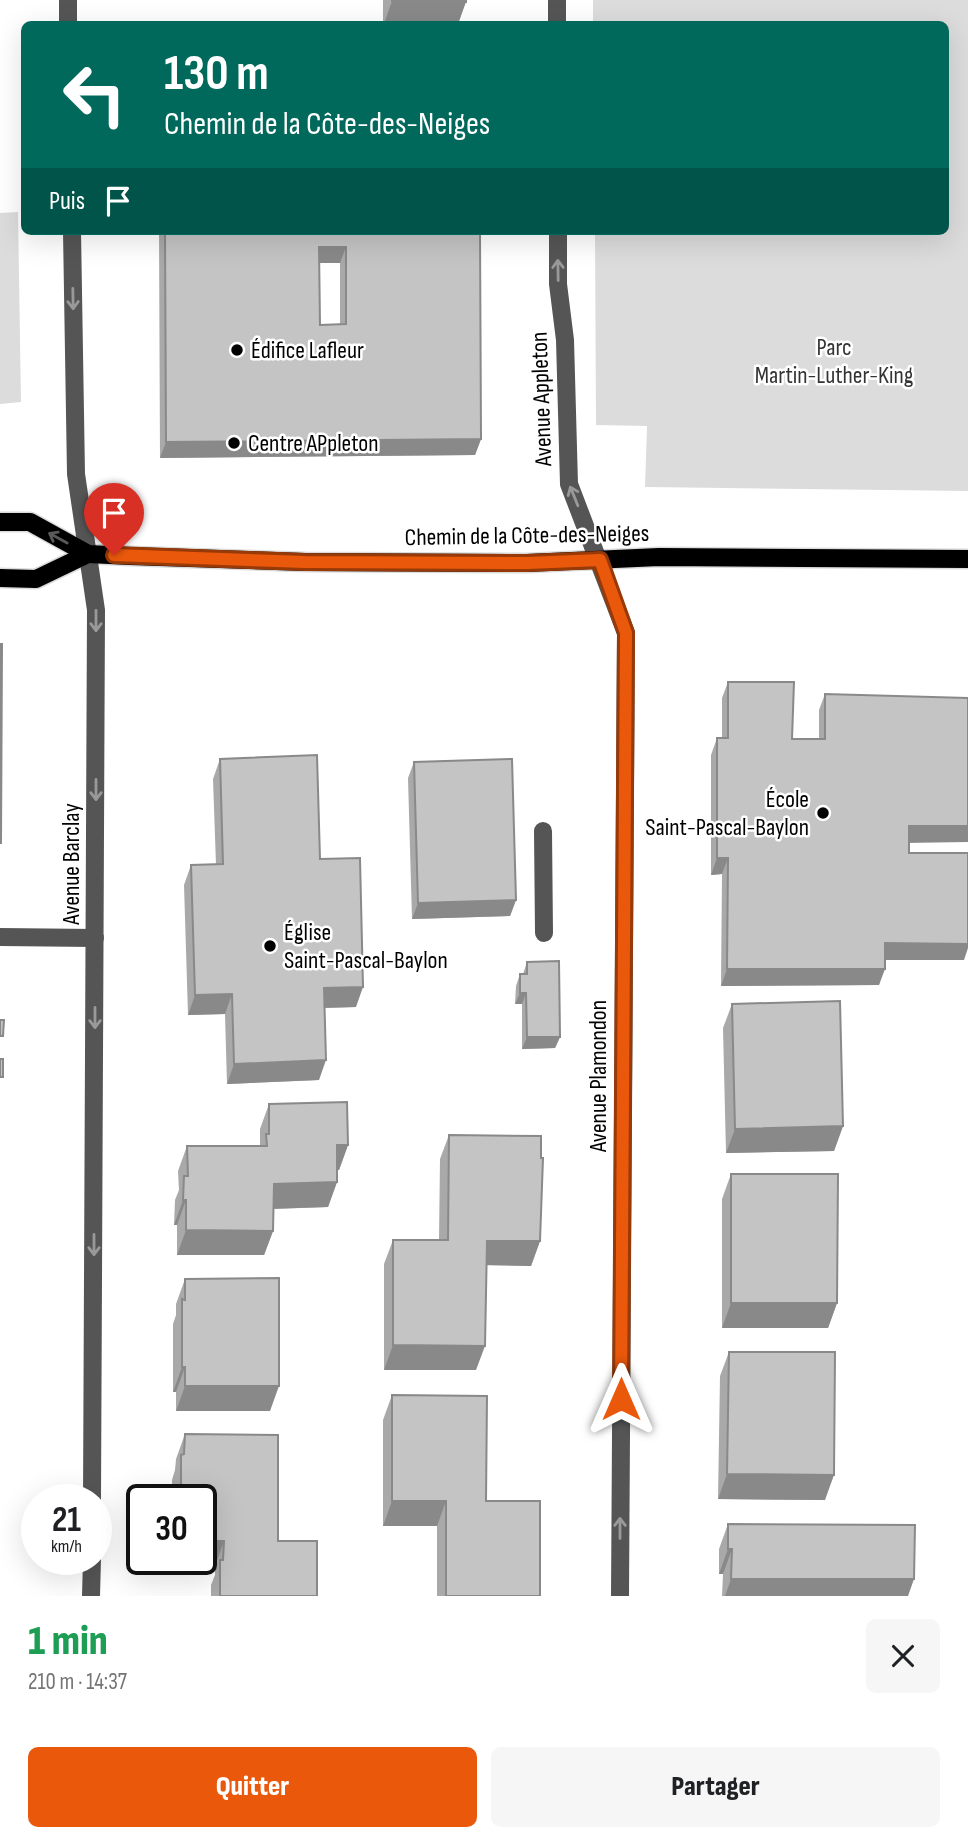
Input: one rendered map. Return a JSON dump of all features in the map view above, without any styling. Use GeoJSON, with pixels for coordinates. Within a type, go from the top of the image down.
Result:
{"type":"FeatureCollection","features":[{"type":"Feature","properties":{"kind":"main road","name":"Chemin de la Côte-des-Neiges"},"geometry":{"type":"LineString","coordinates":[[0,522],[30,522],[88,554],[305,562],[527,563],[659,557],[968,559]]}},
{"type":"Feature","properties":{"kind":"main road","name":"Chemin de la Côte-des-Neiges"},"geometry":{"type":"LineString","coordinates":[[0,578],[36,579],[88,554]]}},
{"type":"Feature","properties":{"kind":"street"},"geometry":{"type":"LineString","coordinates":[[68,0],[68,21]]}},
{"type":"Feature","properties":{"kind":"street"},"geometry":{"type":"LineString","coordinates":[[557,0],[557,21]]}},
{"type":"Feature","properties":{"kind":"street","name":"Avenue Barclay"},"geometry":{"type":"LineString","coordinates":[[72,235],[76,474],[96,610],[92,1484]]}},
{"type":"Feature","properties":{"kind":"street","name":"Avenue Appleton"},"geometry":{"type":"LineString","coordinates":[[558,235],[558,284],[565,340],[569,484],[600,560]]}},
{"type":"Feature","properties":{"kind":"street","name":"Avenue Plamondon"},"geometry":{"type":"LineString","coordinates":[[600,560],[626,633],[620,1596]]}},
{"type":"Feature","properties":{"kind":"street"},"geometry":{"type":"LineString","coordinates":[[543,831],[544,933]]}},
{"type":"Feature","properties":{"kind":"street"},"geometry":{"type":"LineString","coordinates":[[0,937],[95,937]]}},
{"type":"Feature","properties":{"kind":"street"},"geometry":{"type":"LineString","coordinates":[[92,1575],[92,1596]]}},
{"type":"Feature","properties":{"kind":"green space","name":"Parc Martin-Luther-King"},"geometry":{"type":"Polygon","coordinates":[[[593,0],[968,0],[968,491],[645,487],[647,426],[596,425],[595,235],[949,235],[949,21],[593,21],[593,0]]]}},
{"type":"Feature","properties":{"kind":"green space"},"geometry":{"type":"Polygon","coordinates":[[[18,212],[21,402],[0,404],[0,213],[18,212]]]}},
{"type":"Feature","properties":{"kind":"building"},"geometry":{"type":"Polygon","coordinates":[[[466,0],[466,2],[392,1],[466,0]]]}},
{"type":"Feature","properties":{"kind":"building"},"geometry":{"type":"Polygon","coordinates":[[[165,235],[480,235],[481,439],[166,442],[165,235]],[[319,247],[320,325],[346,324],[346,247],[319,247]]]}},
{"type":"Feature","properties":{"kind":"building"},"geometry":{"type":"Polygon","coordinates":[[[2,644],[1,843],[0,843],[2,644]]]}},
{"type":"Feature","properties":{"kind":"building"},"geometry":{"type":"Polygon","coordinates":[[[728,682],[794,682],[792,739],[825,739],[825,694],[968,698],[968,826],[909,826],[909,853],[968,853],[968,944],[885,943],[885,969],[727,969],[728,858],[717,858],[717,738],[728,738],[728,682]]]}},
{"type":"Feature","properties":{"kind":"building","name":"Église Saint-Pascal-Baylon"},"geometry":{"type":"Polygon","coordinates":[[[317,755],[320,859],[360,858],[363,987],[324,988],[326,1060],[234,1064],[232,994],[195,995],[191,865],[223,864],[220,759],[317,755]]]}},
{"type":"Feature","properties":{"kind":"building"},"geometry":{"type":"Polygon","coordinates":[[[512,759],[516,900],[418,903],[414,762],[512,759]]]}},
{"type":"Feature","properties":{"kind":"building"},"geometry":{"type":"Polygon","coordinates":[[[559,961],[560,1037],[527,1037],[526,993],[520,993],[520,974],[527,974],[527,962],[559,961]]]}},
{"type":"Feature","properties":{"kind":"building"},"geometry":{"type":"Polygon","coordinates":[[[840,1001],[843,1126],[735,1129],[732,1004],[840,1001]]]}},
{"type":"Feature","properties":{"kind":"building"},"geometry":{"type":"Polygon","coordinates":[[[0,1020],[4,1020],[3,1036],[0,1036],[0,1020]]]}},
{"type":"Feature","properties":{"kind":"building"},"geometry":{"type":"Polygon","coordinates":[[[0,1059],[3,1059],[3,1077],[0,1077],[0,1059]]]}},
{"type":"Feature","properties":{"kind":"building"},"geometry":{"type":"Polygon","coordinates":[[[347,1102],[348,1145],[337,1145],[337,1182],[274,1184],[273,1231],[186,1230],[186,1200],[183,1200],[184,1176],[188,1176],[187,1146],[267,1146],[269,1104],[347,1102]]]}},
{"type":"Feature","properties":{"kind":"building"},"geometry":{"type":"Polygon","coordinates":[[[449,1135],[541,1136],[543,1158],[540,1241],[487,1241],[485,1346],[393,1345],[393,1240],[448,1240],[449,1135]]]}},
{"type":"Feature","properties":{"kind":"building"},"geometry":{"type":"Polygon","coordinates":[[[731,1174],[838,1174],[837,1303],[731,1303],[731,1174]]]}},
{"type":"Feature","properties":{"kind":"building"},"geometry":{"type":"Polygon","coordinates":[[[279,1278],[279,1386],[185,1386],[185,1367],[182,1367],[182,1299],[185,1300],[185,1279],[279,1278]]]}},
{"type":"Feature","properties":{"kind":"building"},"geometry":{"type":"Polygon","coordinates":[[[729,1352],[835,1352],[834,1475],[727,1474],[729,1352]]]}},
{"type":"Feature","properties":{"kind":"building"},"geometry":{"type":"Polygon","coordinates":[[[392,1395],[487,1396],[486,1501],[540,1501],[540,1596],[446,1596],[446,1501],[392,1501],[392,1395]]]}},
{"type":"Feature","properties":{"kind":"building"},"geometry":{"type":"Polygon","coordinates":[[[185,1434],[278,1435],[278,1541],[317,1541],[317,1596],[220,1596],[220,1560],[223,1560],[224,1541],[217,1541],[217,1484],[181,1484],[181,1455],[184,1454],[185,1434]]]}},
{"type":"Feature","properties":{"kind":"building"},"geometry":{"type":"Polygon","coordinates":[[[728,1524],[915,1525],[914,1579],[731,1579],[732,1549],[728,1549],[728,1524]]]}},
{"type":"Feature","properties":{"kind":"place","name":"Édifice Lafleur"},"geometry":{"type":"Point","coordinates":[237,350]}},
{"type":"Feature","properties":{"kind":"place","name":"Centre APpleton"},"geometry":{"type":"Point","coordinates":[234,443]}},
{"type":"Feature","properties":{"kind":"place","name":"École Saint-Pascal-Baylon"},"geometry":{"type":"Point","coordinates":[823,813]}},
{"type":"Feature","properties":{"kind":"place","name":"Église Saint-Pascal-Baylon"},"geometry":{"type":"Point","coordinates":[270,946]}},
{"type":"Feature","properties":{"kind":"route"},"geometry":{"type":"LineString","coordinates":[[114,555],[305,562],[527,563],[600,560],[626,633],[621,1399]]}}]}
